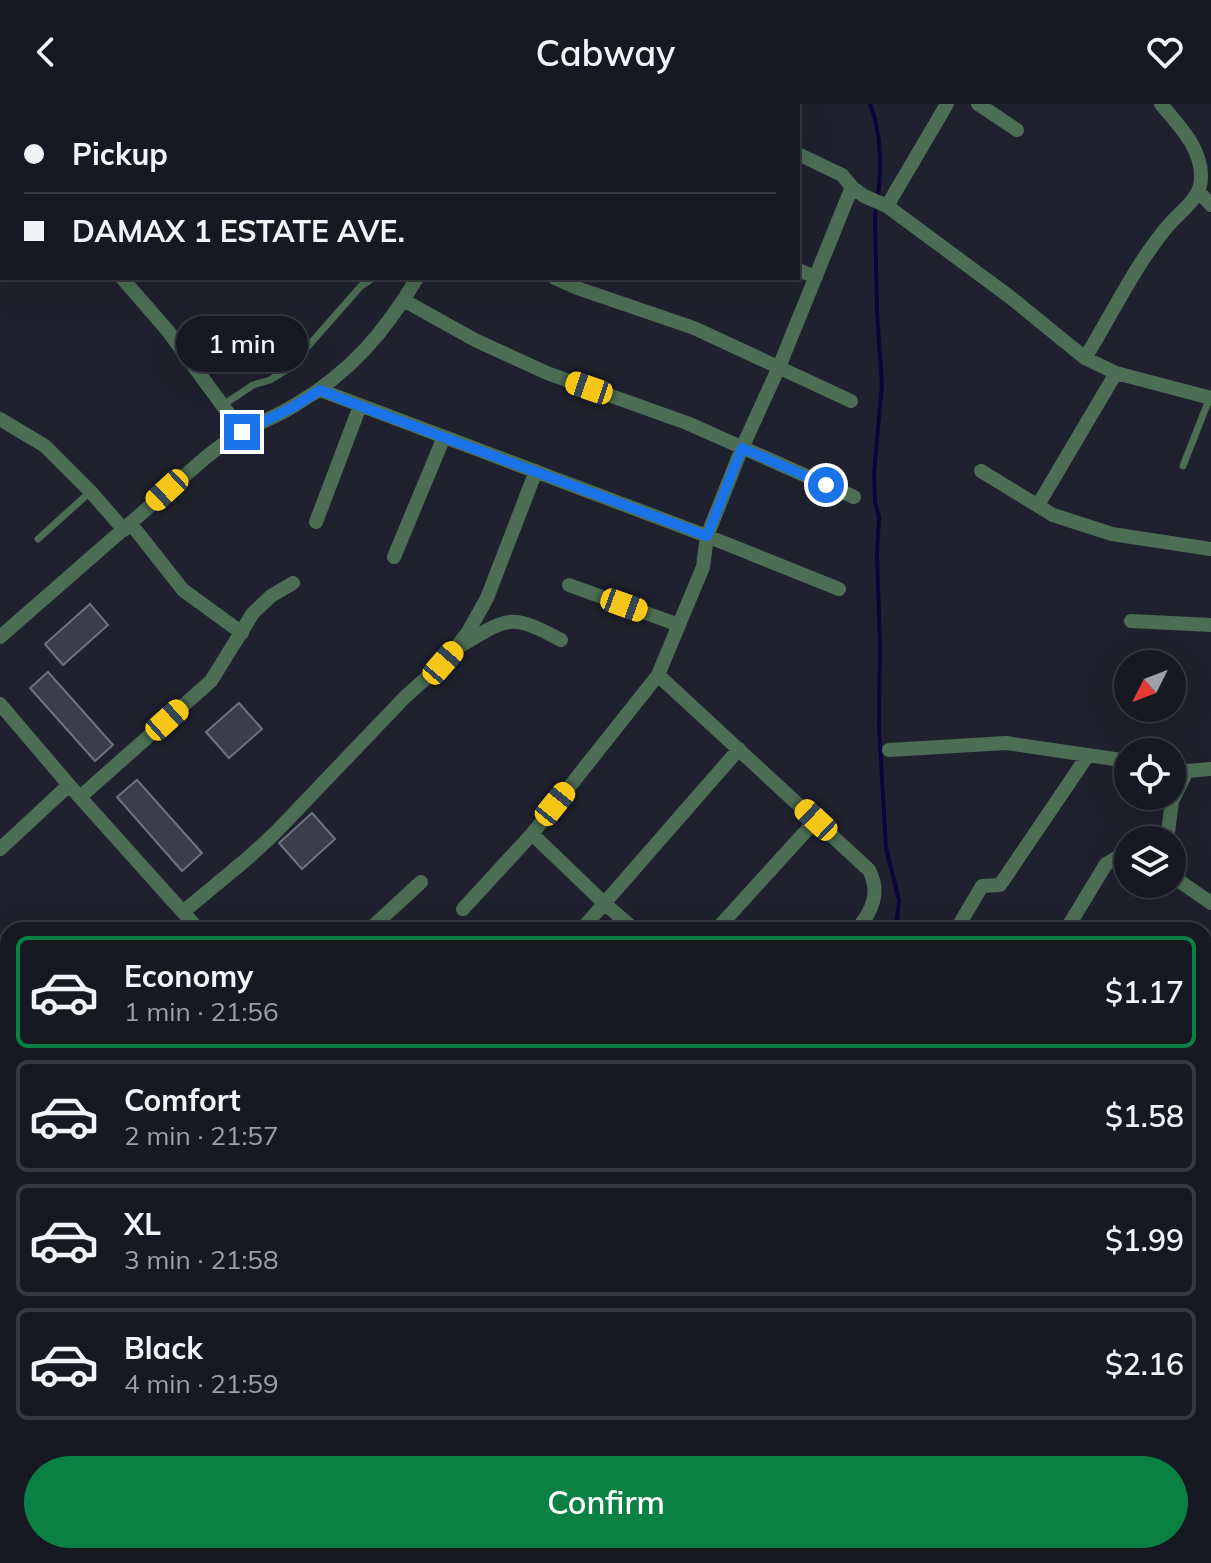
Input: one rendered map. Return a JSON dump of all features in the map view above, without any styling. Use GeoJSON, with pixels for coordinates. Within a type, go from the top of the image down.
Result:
{"type":"FeatureCollection","features":[{"type":"Feature","properties":{"kind":"street"},"geometry":{"type":"LineString","coordinates":[[884,205],[947,104]]}},
{"type":"Feature","properties":{"kind":"street"},"geometry":{"type":"LineString","coordinates":[[978,104],[1017,130]]}},
{"type":"Feature","properties":{"kind":"street"},"geometry":{"type":"LineString","coordinates":[[1085,358],[1153,245],[1199,192],[1200,164],[1194,145],[1161,104]]}},
{"type":"Feature","properties":{"kind":"street"},"geometry":{"type":"LineString","coordinates":[[800,155],[842,175],[858,191],[884,205],[1010,297],[1085,358],[1116,373],[1210,398]]}},
{"type":"Feature","properties":{"kind":"street"},"geometry":{"type":"LineString","coordinates":[[463,909],[532,834],[658,675],[703,567],[707,536],[742,448],[816,277],[858,191]]}},
{"type":"Feature","properties":{"kind":"street"},"geometry":{"type":"LineString","coordinates":[[1199,192],[1211,205]]}},
{"type":"Feature","properties":{"kind":"street"},"geometry":{"type":"LineString","coordinates":[[800,271],[816,277]]}},
{"type":"Feature","properties":{"kind":"street"},"geometry":{"type":"LineString","coordinates":[[124,280],[168,331],[242,432]]}},
{"type":"Feature","properties":{"kind":"street"},"geometry":{"type":"LineString","coordinates":[[0,637],[205,458],[242,432],[320,390],[357,359],[405,301],[414,280]]}},
{"type":"Feature","properties":{"kind":"street"},"geometry":{"type":"LineString","coordinates":[[560,280],[694,328],[851,401]]}},
{"type":"Feature","properties":{"kind":"street"},"geometry":{"type":"LineString","coordinates":[[405,301],[475,340],[547,373],[687,423],[854,497]]}},
{"type":"Feature","properties":{"kind":"street"},"geometry":{"type":"LineString","coordinates":[[1038,505],[1116,373]]}},
{"type":"Feature","properties":{"kind":"street"},"geometry":{"type":"LineString","coordinates":[[320,390],[839,589]]}},
{"type":"Feature","properties":{"kind":"street"},"geometry":{"type":"LineString","coordinates":[[316,522],[360,406]]}},
{"type":"Feature","properties":{"kind":"street"},"geometry":{"type":"LineString","coordinates":[[0,419],[45,446],[128,527],[183,590],[242,633]]}},
{"type":"Feature","properties":{"kind":"street"},"geometry":{"type":"LineString","coordinates":[[394,557],[444,437]]}},
{"type":"Feature","properties":{"kind":"street"},"geometry":{"type":"LineString","coordinates":[[183,912],[275,833],[454,650],[487,598],[536,471]]}},
{"type":"Feature","properties":{"kind":"street"},"geometry":{"type":"LineString","coordinates":[[981,471],[1053,515],[1112,534],[1211,549]]}},
{"type":"Feature","properties":{"kind":"street"},"geometry":{"type":"LineString","coordinates":[[80,797],[211,681],[253,613],[271,596],[293,583]]}},
{"type":"Feature","properties":{"kind":"street"},"geometry":{"type":"LineString","coordinates":[[569,585],[679,625]]}},
{"type":"Feature","properties":{"kind":"street"},"geometry":{"type":"LineString","coordinates":[[454,650],[500,623],[516,620],[538,627],[561,640]]}},
{"type":"Feature","properties":{"kind":"street"},"geometry":{"type":"LineString","coordinates":[[1131,621],[1211,625]]}},
{"type":"Feature","properties":{"kind":"street"},"geometry":{"type":"LineString","coordinates":[[658,675],[869,870],[875,887],[873,904],[861,922]]}},
{"type":"Feature","properties":{"kind":"street"},"geometry":{"type":"LineString","coordinates":[[0,704],[192,922]]}},
{"type":"Feature","properties":{"kind":"street"},"geometry":{"type":"LineString","coordinates":[[889,750],[1006,743],[1114,759]]}},
{"type":"Feature","properties":{"kind":"street"},"geometry":{"type":"LineString","coordinates":[[588,922],[739,749]]}},
{"type":"Feature","properties":{"kind":"street"},"geometry":{"type":"LineString","coordinates":[[961,922],[982,886],[1000,885],[1088,755]]}},
{"type":"Feature","properties":{"kind":"street"},"geometry":{"type":"LineString","coordinates":[[1186,770],[1211,769]]}},
{"type":"Feature","properties":{"kind":"street"},"geometry":{"type":"LineString","coordinates":[[0,849],[69,785]]}},
{"type":"Feature","properties":{"kind":"street"},"geometry":{"type":"LineString","coordinates":[[723,922],[816,820]]}},
{"type":"Feature","properties":{"kind":"street"},"geometry":{"type":"LineString","coordinates":[[532,834],[626,922]]}},
{"type":"Feature","properties":{"kind":"street"},"geometry":{"type":"LineString","coordinates":[[1071,922],[1106,864],[1114,859]]}},
{"type":"Feature","properties":{"kind":"street"},"geometry":{"type":"LineString","coordinates":[[378,922],[421,882]]}},
{"type":"Feature","properties":{"kind":"street"},"geometry":{"type":"LineString","coordinates":[[1186,886],[1211,903]]}},
{"type":"Feature","properties":{"kind":"lane"},"geometry":{"type":"LineString","coordinates":[[223,405],[253,385],[270,380],[288,369],[361,286],[370,280]]}},
{"type":"Feature","properties":{"kind":"lane"},"geometry":{"type":"LineString","coordinates":[[1183,466],[1210,398]]}},
{"type":"Feature","properties":{"kind":"lane"},"geometry":{"type":"LineString","coordinates":[[38,539],[91,492]]}},
{"type":"Feature","properties":{"kind":"building"},"geometry":{"type":"Polygon","coordinates":[[[90,604],[108,625],[63,665],[45,644],[90,604]]]}},
{"type":"Feature","properties":{"kind":"building"},"geometry":{"type":"Polygon","coordinates":[[[48,672],[113,745],[95,761],[30,688],[48,672]]]}},
{"type":"Feature","properties":{"kind":"building"},"geometry":{"type":"Polygon","coordinates":[[[239,703],[262,729],[229,758],[206,732],[239,703]]]}},
{"type":"Feature","properties":{"kind":"building"},"geometry":{"type":"Polygon","coordinates":[[[137,780],[202,853],[182,871],[117,797],[137,780]]]}},
{"type":"Feature","properties":{"kind":"building"},"geometry":{"type":"Polygon","coordinates":[[[312,813],[335,839],[302,869],[279,843],[312,813]]]}},
{"type":"Feature","properties":{"kind":"waterway"},"geometry":{"type":"LineString","coordinates":[[870,104],[880,149],[878,196]]}},
{"type":"Feature","properties":{"kind":"waterway"},"geometry":{"type":"LineString","coordinates":[[876,205],[877,312],[882,385],[874,473],[879,517],[879,727],[886,848],[899,900],[897,922]]}},
{"type":"Feature","properties":{"kind":"route"},"geometry":{"type":"LineString","coordinates":[[242,432],[320,390],[707,536],[742,448],[826,485]]}}]}
